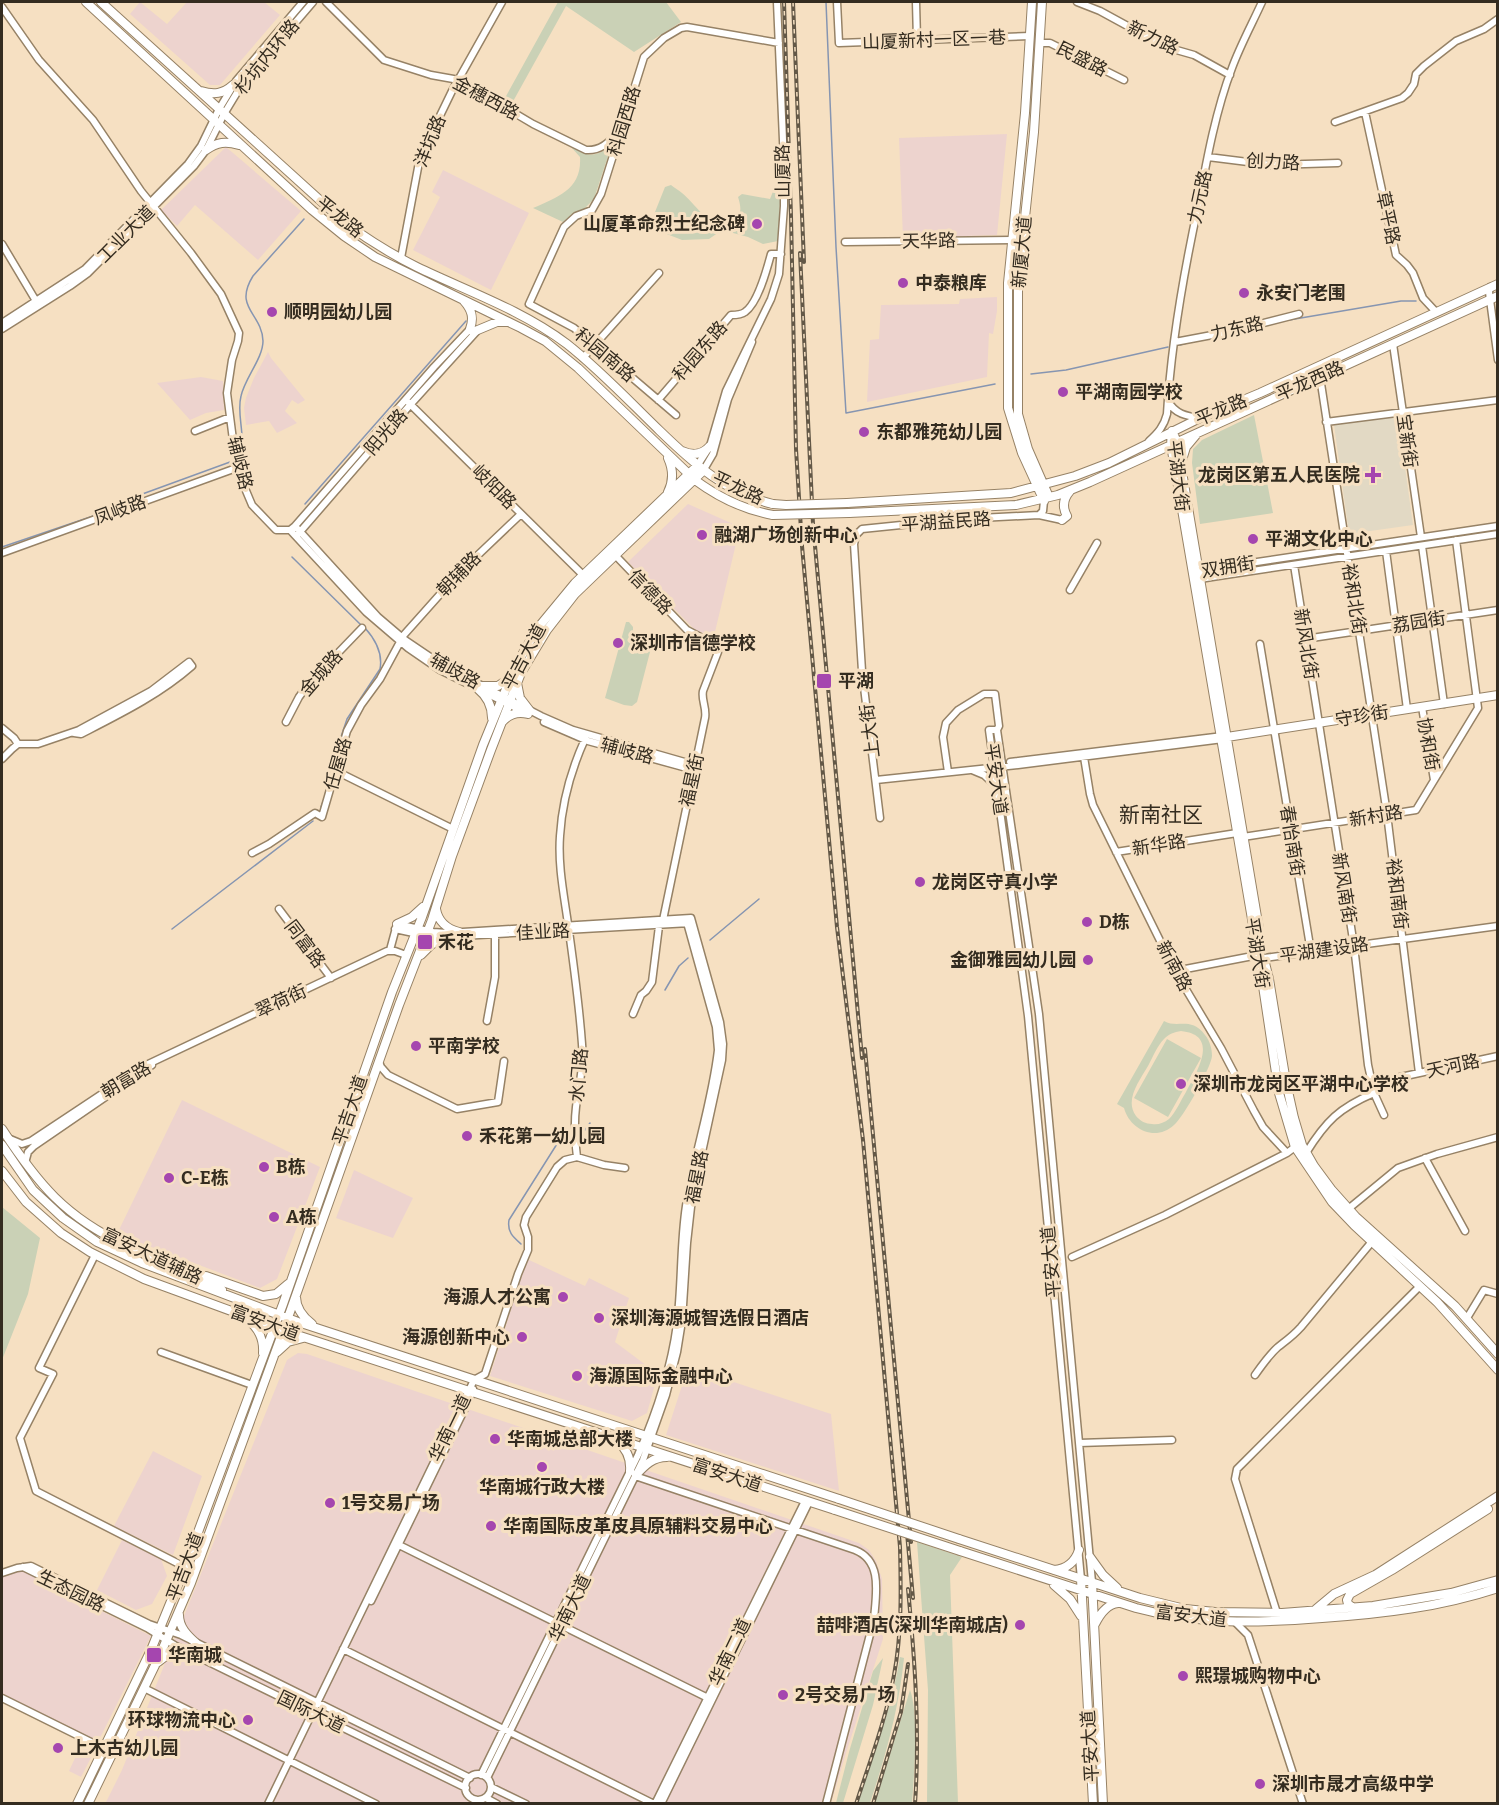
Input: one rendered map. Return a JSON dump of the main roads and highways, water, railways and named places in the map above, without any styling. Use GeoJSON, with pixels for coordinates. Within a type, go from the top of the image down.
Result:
{"type":"FeatureCollection","features":[{"type":"Feature","properties":{"kind":"main road","name":"平龙路"},"geometry":{"type":"LineString","coordinates":[[86,2],[312,210],[344,236],[394,267],[545,341],[566,357],[692,477],[704,487],[736,503],[758,511],[786,516],[995,507],[1046,499],[1090,482]]}},
{"type":"Feature","properties":{"kind":"main road","name":"平龙路"},"geometry":{"type":"LineString","coordinates":[[101,2],[344,222],[377,246],[554,335],[583,358],[700,469],[742,493],[773,504],[847,503],[992,495],[1040,486],[1109,463],[1200,418],[1494,286]]}},
{"type":"Feature","properties":{"kind":"main road","name":"新厦大道"},"geometry":{"type":"LineString","coordinates":[[1032,2],[1025,114],[1008,283],[1008,408],[1022,453],[1046,499]]}},
{"type":"Feature","properties":{"kind":"main road","name":"新厦大道"},"geometry":{"type":"LineString","coordinates":[[1040,486],[1018,414],[1018,284],[1034,132],[1042,2]]}},
{"type":"Feature","properties":{"kind":"main road"},"geometry":{"type":"LineString","coordinates":[[196,88],[203,92],[217,94],[233,86]]}},
{"type":"Feature","properties":{"kind":"main road"},"geometry":{"type":"LineString","coordinates":[[206,150],[217,143],[226,142],[237,144],[246,150]]}},
{"type":"Feature","properties":{"kind":"main road"},"geometry":{"type":"LineString","coordinates":[[461,298],[472,315],[473,330],[497,322],[512,323]]}},
{"type":"Feature","properties":{"kind":"main road","name":"平龙西路"},"geometry":{"type":"LineString","coordinates":[[1090,482],[1494,298]]}},
{"type":"Feature","properties":{"kind":"main road","name":"平湖大街"},"geometry":{"type":"LineString","coordinates":[[1172,431],[1197,574]]}},
{"type":"Feature","properties":{"kind":"main road"},"geometry":{"type":"LineString","coordinates":[[1181,465],[1186,447],[1200,431]]}},
{"type":"Feature","properties":{"kind":"main road","name":"平湖大街"},"geometry":{"type":"LineString","coordinates":[[1174,443],[1181,465],[1223,738],[1261,956],[1279,1093],[1295,1147],[1318,1182],[1467,1334],[1497,1370]]}},
{"type":"Feature","properties":{"kind":"main road"},"geometry":{"type":"LineString","coordinates":[[679,449],[690,454],[699,454],[710,446]]}},
{"type":"Feature","properties":{"kind":"main road"},"geometry":{"type":"LineString","coordinates":[[664,451],[673,475],[672,484],[666,496]]}},
{"type":"Feature","properties":{"kind":"main road","name":"平吉大道"},"geometry":{"type":"LineString","coordinates":[[515,677],[565,606],[700,469]]}},
{"type":"Feature","properties":{"kind":"main road","name":"平吉大道"},"geometry":{"type":"LineString","coordinates":[[77,1803],[159,1631],[185,1567],[279,1315],[453,829],[505,700],[537,629],[582,574],[666,496],[692,477]]}},
{"type":"Feature","properties":{"kind":"main road"},"geometry":{"type":"LineString","coordinates":[[1065,518],[1064,501],[1072,490]]}},
{"type":"Feature","properties":{"kind":"main road"},"geometry":{"type":"LineString","coordinates":[[515,677],[518,694],[529,712],[511,715],[495,725],[490,704],[480,688],[498,686],[515,677]]}},
{"type":"Feature","properties":{"kind":"main road","name":"守珍街"},"geometry":{"type":"LineString","coordinates":[[1223,738],[1497,695]]}},
{"type":"Feature","properties":{"kind":"main road","name":"平吉大道"},"geometry":{"type":"LineString","coordinates":[[88,1803],[179,1612],[436,909],[495,725]]}},
{"type":"Feature","properties":{"kind":"main road"},"geometry":{"type":"LineString","coordinates":[[433,886],[442,890]]}},
{"type":"Feature","properties":{"kind":"main road"},"geometry":{"type":"LineString","coordinates":[[396,927],[417,914],[428,901]]}},
{"type":"Feature","properties":{"kind":"main road"},"geometry":{"type":"LineString","coordinates":[[436,909],[441,921],[450,929],[459,932]]}},
{"type":"Feature","properties":{"kind":"main road"},"geometry":{"type":"LineString","coordinates":[[415,963],[427,948],[444,937]]}},
{"type":"Feature","properties":{"kind":"main road","name":"平湖大街"},"geometry":{"type":"LineString","coordinates":[[1261,956],[1269,979],[1290,1100],[1302,1144],[1346,1211]]}},
{"type":"Feature","properties":{"kind":"main road"},"geometry":{"type":"LineString","coordinates":[[400,972],[410,976]]}},
{"type":"Feature","properties":{"kind":"main road","name":"富安大道辅路"},"geometry":{"type":"LineString","coordinates":[[2,1129],[26,1166],[52,1196],[95,1229],[135,1250],[188,1270],[236,1299]]}},
{"type":"Feature","properties":{"kind":"main road","name":"富安大道"},"geometry":{"type":"LineString","coordinates":[[2,1145],[17,1169],[38,1195],[63,1218],[97,1242],[142,1263],[279,1315],[1126,1593],[1200,1611],[1235,1614],[1277,1613],[1413,1600],[1497,1580]]}},
{"type":"Feature","properties":{"kind":"main road","name":"富安大道"},"geometry":{"type":"LineString","coordinates":[[2,1171],[33,1210],[70,1240],[154,1282],[274,1327],[1122,1603],[1173,1617],[1252,1622],[1338,1617],[1414,1609],[1497,1588]]}},
{"type":"Feature","properties":{"kind":"main road","name":"平湖大街"},"geometry":{"type":"LineString","coordinates":[[1374,1239],[1455,1306],[1497,1354]]}},
{"type":"Feature","properties":{"kind":"main road"},"geometry":{"type":"LineString","coordinates":[[188,1270],[263,1296],[272,1296],[281,1291],[292,1278]]}},
{"type":"Feature","properties":{"kind":"main road"},"geometry":{"type":"LineString","coordinates":[[296,1296],[300,1312],[309,1323],[318,1328]]}},
{"type":"Feature","properties":{"kind":"main road"},"geometry":{"type":"LineString","coordinates":[[241,1315],[252,1322],[259,1332],[263,1343],[262,1359]]}},
{"type":"Feature","properties":{"kind":"main road"},"geometry":{"type":"LineString","coordinates":[[274,1355],[288,1342],[308,1338]]}},
{"type":"Feature","properties":{"kind":"main road"},"geometry":{"type":"LineString","coordinates":[[450,1385],[454,1373]]}},
{"type":"Feature","properties":{"kind":"main road"},"geometry":{"type":"LineString","coordinates":[[494,1399],[498,1387]]}},
{"type":"Feature","properties":{"kind":"main road"},"geometry":{"type":"LineString","coordinates":[[583,1428],[587,1417]]}},
{"type":"Feature","properties":{"kind":"main road"},"geometry":{"type":"LineString","coordinates":[[611,1437],[621,1444],[628,1454],[634,1474],[651,1461],[661,1457],[672,1457]]}},
{"type":"Feature","properties":{"kind":"main road"},"geometry":{"type":"LineString","coordinates":[[692,1464],[696,1453]]}},
{"type":"Feature","properties":{"kind":"main road"},"geometry":{"type":"LineString","coordinates":[[1311,1611],[1322,1606],[1334,1594],[1375,1575],[1497,1496]]}},
{"type":"Feature","properties":{"kind":"main road"},"geometry":{"type":"LineString","coordinates":[[1352,1607],[1348,1605],[1347,1600],[1350,1594],[1379,1579],[1497,1502]]}},
{"type":"Feature","properties":{"kind":"main road"},"geometry":{"type":"LineString","coordinates":[[1054,1570],[1063,1569],[1069,1565],[1076,1558],[1079,1550]]}},
{"type":"Feature","properties":{"kind":"main road"},"geometry":{"type":"LineString","coordinates":[[1090,1557],[1114,1586],[1126,1593]]}},
{"type":"Feature","properties":{"kind":"main road"},"geometry":{"type":"LineString","coordinates":[[1045,1579],[1070,1599],[1084,1622]]}},
{"type":"Feature","properties":{"kind":"main road","name":"平安大道"},"geometry":{"type":"LineString","coordinates":[[1081,1579],[1093,1803]]}},
{"type":"Feature","properties":{"kind":"main road","name":"平安大道"},"geometry":{"type":"LineString","coordinates":[[1092,1582],[1103,1803]]}},
{"type":"Feature","properties":{"kind":"main road"},"geometry":{"type":"LineString","coordinates":[[1094,1628],[1105,1610],[1114,1604],[1122,1603]]}},
{"type":"Feature","properties":{"kind":"main road"},"geometry":{"type":"LineString","coordinates":[[179,1612],[179,1620],[184,1632],[196,1643]]}},
{"type":"Feature","properties":{"kind":"main road"},"geometry":{"type":"LineString","coordinates":[[153,1668],[160,1660],[173,1653],[184,1652],[195,1655]]}},
{"type":"Feature","properties":{"kind":"waterway"},"geometry":{"type":"LineString","coordinates":[[826,2],[836,247],[846,413],[995,384]]}},
{"type":"Feature","properties":{"kind":"waterway"},"geometry":{"type":"LineString","coordinates":[[242,443],[241,396],[260,354],[263,341],[261,331],[247,303],[248,287],[253,276],[304,219]]}},
{"type":"Feature","properties":{"kind":"waterway"},"geometry":{"type":"LineString","coordinates":[[1289,320],[1401,301],[1416,301]]}},
{"type":"Feature","properties":{"kind":"waterway"},"geometry":{"type":"LineString","coordinates":[[305,504],[466,321]]}},
{"type":"Feature","properties":{"kind":"waterway"},"geometry":{"type":"LineString","coordinates":[[1180,345],[1194,341]]}},
{"type":"Feature","properties":{"kind":"waterway"},"geometry":{"type":"LineString","coordinates":[[1031,374],[1066,370],[1168,347]]}},
{"type":"Feature","properties":{"kind":"waterway"},"geometry":{"type":"LineString","coordinates":[[2,547],[105,512],[115,504],[230,462]]}},
{"type":"Feature","properties":{"kind":"waterway"},"geometry":{"type":"LineString","coordinates":[[292,557],[361,625]]}},
{"type":"Feature","properties":{"kind":"waterway"},"geometry":{"type":"LineString","coordinates":[[325,795],[347,719],[380,669],[381,663],[377,647],[365,628]]}},
{"type":"Feature","properties":{"kind":"waterway"},"geometry":{"type":"LineString","coordinates":[[321,807],[324,799]]}},
{"type":"Feature","properties":{"kind":"waterway"},"geometry":{"type":"LineString","coordinates":[[172,929],[313,821]]}},
{"type":"Feature","properties":{"kind":"waterway"},"geometry":{"type":"LineString","coordinates":[[710,940],[759,899]]}},
{"type":"Feature","properties":{"kind":"waterway"},"geometry":{"type":"LineString","coordinates":[[665,990],[679,966],[688,958]]}},
{"type":"Feature","properties":{"kind":"waterway"},"geometry":{"type":"LineString","coordinates":[[576,1131],[585,1130],[590,1123]]}},
{"type":"Feature","properties":{"kind":"waterway"},"geometry":{"type":"LineString","coordinates":[[521,1244],[510,1231],[509,1220],[562,1136],[565,1132],[571,1131]]}},
{"type":"Feature","properties":{"kind":"railway"},"geometry":{"type":"LineString","coordinates":[[784,2],[796,449],[802,546],[837,927],[863,1140],[900,1547],[901,1595],[897,1659],[882,1724],[856,1804]]}},
{"type":"Feature","properties":{"kind":"railway"},"geometry":{"type":"LineString","coordinates":[[793,2],[804,262]]}},
{"type":"Feature","properties":{"kind":"railway"},"geometry":{"type":"LineString","coordinates":[[800,253],[813,524],[862,1058]]}},
{"type":"Feature","properties":{"kind":"railway"},"geometry":{"type":"LineString","coordinates":[[865,1049],[911,1542]]}},
{"type":"Feature","properties":{"kind":"railway"},"geometry":{"type":"LineString","coordinates":[[907,1533],[913,1598]]}},
{"type":"Feature","properties":{"kind":"railway"},"geometry":{"type":"LineString","coordinates":[[908,1589],[916,1696],[915,1804]]}},
{"type":"Feature","properties":{"kind":"railway"},"geometry":{"type":"LineString","coordinates":[[873,1804],[901,1712],[908,1664]]}},
{"type":"Feature","properties":{"kind":"place","name":"山厦革命烈士纪念碑"},"geometry":{"type":"Point","coordinates":[757,224]}},
{"type":"Feature","properties":{"kind":"place","name":"中泰粮库"},"geometry":{"type":"Point","coordinates":[903,283]}},
{"type":"Feature","properties":{"kind":"place","name":"永安门老围"},"geometry":{"type":"Point","coordinates":[1244,293]}},
{"type":"Feature","properties":{"kind":"place","name":"顺明园幼儿园"},"geometry":{"type":"Point","coordinates":[272,312]}},
{"type":"Feature","properties":{"kind":"place","name":"平湖南园学校"},"geometry":{"type":"Point","coordinates":[1063,392]}},
{"type":"Feature","properties":{"kind":"place","name":"东都雅苑幼儿园"},"geometry":{"type":"Point","coordinates":[864,432]}},
{"type":"Feature","properties":{"kind":"place","name":"龙岗区第五人民医院"},"geometry":{"type":"Point","coordinates":[1373,475]}},
{"type":"Feature","properties":{"kind":"place","name":"融湖广场创新中心"},"geometry":{"type":"Point","coordinates":[702,535]}},
{"type":"Feature","properties":{"kind":"place","name":"平湖文化中心"},"geometry":{"type":"Point","coordinates":[1253,539]}},
{"type":"Feature","properties":{"kind":"place","name":"深圳市信德学校"},"geometry":{"type":"Point","coordinates":[618,643]}},
{"type":"Feature","properties":{"kind":"place","name":"平湖"},"geometry":{"type":"Point","coordinates":[824,681]}},
{"type":"Feature","properties":{"kind":"place","name":"龙岗区守真小学"},"geometry":{"type":"Point","coordinates":[920,882]}},
{"type":"Feature","properties":{"kind":"place","name":"D栋"},"geometry":{"type":"Point","coordinates":[1087,922]}},
{"type":"Feature","properties":{"kind":"place","name":"禾花"},"geometry":{"type":"Point","coordinates":[425,942]}},
{"type":"Feature","properties":{"kind":"place","name":"金御雅园幼儿园"},"geometry":{"type":"Point","coordinates":[1088,960]}},
{"type":"Feature","properties":{"kind":"place","name":"平南学校"},"geometry":{"type":"Point","coordinates":[416,1046]}},
{"type":"Feature","properties":{"kind":"place","name":"深圳市龙岗区平湖中心学校"},"geometry":{"type":"Point","coordinates":[1181,1084]}},
{"type":"Feature","properties":{"kind":"place","name":"禾花第一幼儿园"},"geometry":{"type":"Point","coordinates":[467,1136]}},
{"type":"Feature","properties":{"kind":"place","name":"B栋"},"geometry":{"type":"Point","coordinates":[264,1167]}},
{"type":"Feature","properties":{"kind":"place","name":"C-E栋"},"geometry":{"type":"Point","coordinates":[169,1178]}},
{"type":"Feature","properties":{"kind":"place","name":"A栋"},"geometry":{"type":"Point","coordinates":[274,1217]}},
{"type":"Feature","properties":{"kind":"place","name":"海源人才公寓"},"geometry":{"type":"Point","coordinates":[563,1297]}},
{"type":"Feature","properties":{"kind":"place","name":"深圳海源城智选假日酒店"},"geometry":{"type":"Point","coordinates":[599,1318]}},
{"type":"Feature","properties":{"kind":"place","name":"海源创新中心"},"geometry":{"type":"Point","coordinates":[522,1337]}},
{"type":"Feature","properties":{"kind":"place","name":"海源国际金融中心"},"geometry":{"type":"Point","coordinates":[577,1376]}},
{"type":"Feature","properties":{"kind":"place","name":"华南城总部大楼"},"geometry":{"type":"Point","coordinates":[495,1439]}},
{"type":"Feature","properties":{"kind":"place","name":"华南城行政大楼"},"geometry":{"type":"Point","coordinates":[542,1467]}},
{"type":"Feature","properties":{"kind":"place","name":"1号交易广场"},"geometry":{"type":"Point","coordinates":[330,1503]}},
{"type":"Feature","properties":{"kind":"place","name":"华南国际皮革皮具原辅料交易中心"},"geometry":{"type":"Point","coordinates":[491,1526]}},
{"type":"Feature","properties":{"kind":"place","name":"喆啡酒店(深圳华南城店)"},"geometry":{"type":"Point","coordinates":[1020,1625]}},
{"type":"Feature","properties":{"kind":"place","name":"华南城"},"geometry":{"type":"Point","coordinates":[154,1655]}},
{"type":"Feature","properties":{"kind":"place","name":"熙璟城购物中心"},"geometry":{"type":"Point","coordinates":[1183,1676]}},
{"type":"Feature","properties":{"kind":"place","name":"2号交易广场"},"geometry":{"type":"Point","coordinates":[783,1695]}},
{"type":"Feature","properties":{"kind":"place","name":"环球物流中心"},"geometry":{"type":"Point","coordinates":[248,1720]}},
{"type":"Feature","properties":{"kind":"place","name":"上木古幼儿园"},"geometry":{"type":"Point","coordinates":[58,1748]}},
{"type":"Feature","properties":{"kind":"place","name":"深圳市晟才高级中学"},"geometry":{"type":"Point","coordinates":[1260,1784]}},
{"type":"Feature","properties":{"kind":"district","name":"新南社区"},"geometry":{"type":"Point","coordinates":[1161,815]}}]}
